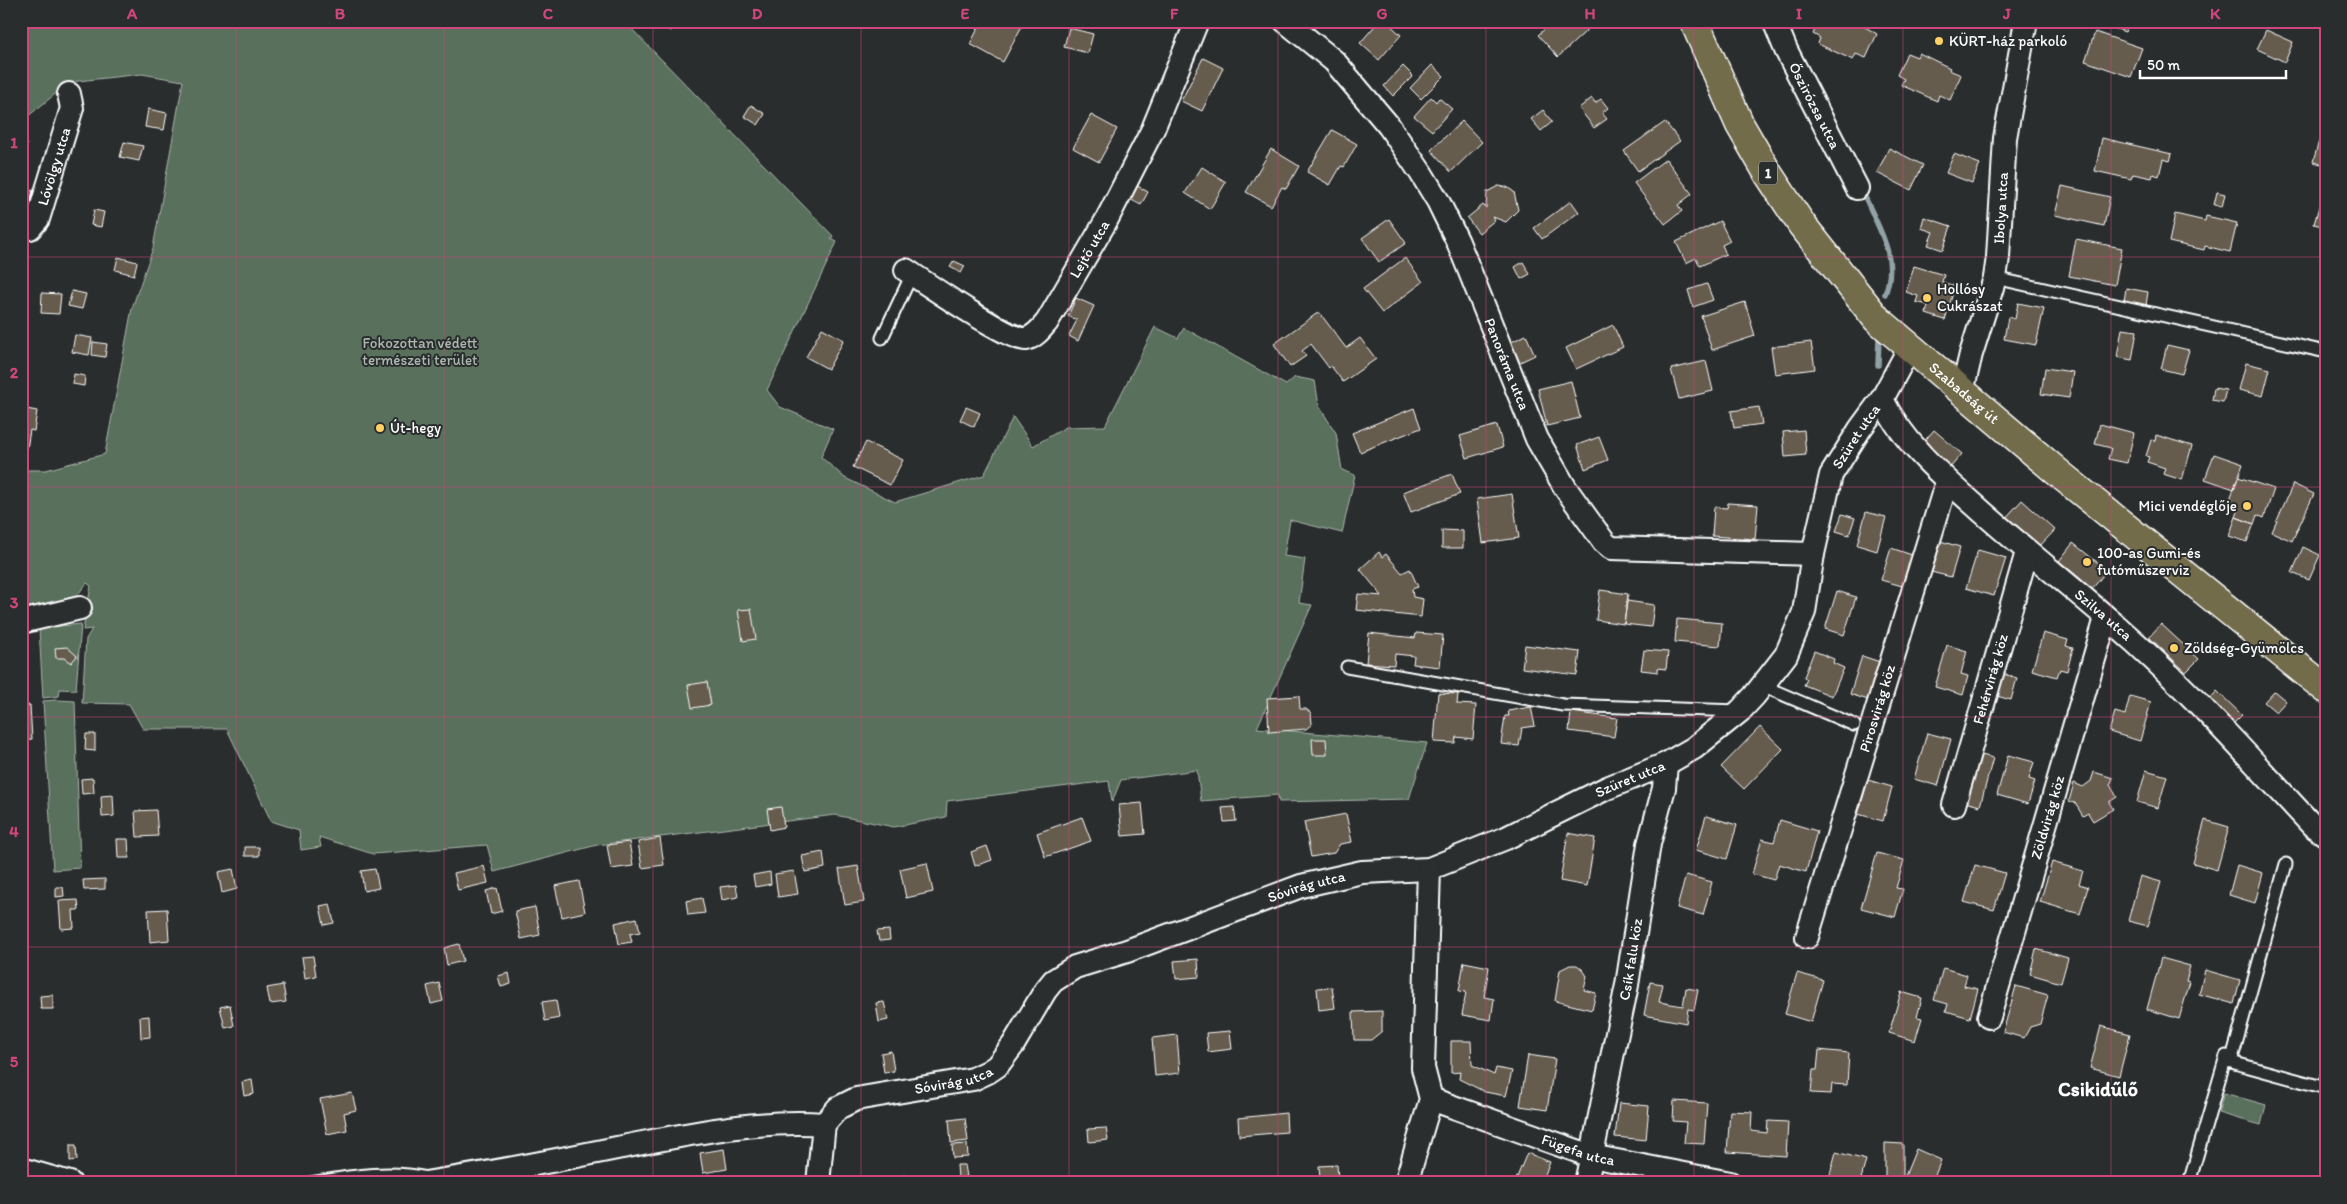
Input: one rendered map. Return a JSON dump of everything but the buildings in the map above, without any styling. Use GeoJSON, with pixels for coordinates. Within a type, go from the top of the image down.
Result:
{"type":"FeatureCollection","features":[{"type":"Feature","properties":{"kind":"main road","name":"Szabadság út"},"geometry":{"type":"LineString","coordinates":[[1694,21],[1740,125],[1802,225],[1873,314],[1962,392],[2179,571],[2326,689]]}},
{"type":"Feature","properties":{"kind":"street","name":"Lejtő utca"},"geometry":{"type":"LineString","coordinates":[[909,272],[1005,332],[1025,339],[1036,335],[1046,322],[1106,221],[1153,129],[1197,21]]}},
{"type":"Feature","properties":{"kind":"street","name":"Panoráma utca"},"geometry":{"type":"LineString","coordinates":[[1285,21],[1334,60],[1362,92],[1390,126],[1434,194],[1458,242],[1537,439],[1566,489],[1604,542],[1611,548],[1813,554]]}},
{"type":"Feature","properties":{"kind":"street","name":"Őszirózsa utca"},"geometry":{"type":"LineString","coordinates":[[1774,21],[1786,50],[1857,188]]}},
{"type":"Feature","properties":{"kind":"street","name":"Ibolya utca"},"geometry":{"type":"LineString","coordinates":[[1962,392],[1971,354],[1995,278],[2005,138],[2026,21]]}},
{"type":"Feature","properties":{"kind":"street","name":"Lóvölgy utca"},"geometry":{"type":"LineString","coordinates":[[21,228],[30,228],[38,219],[72,108],[69,94]]}},
{"type":"Feature","properties":{"kind":"street","name":"Szüret utca"},"geometry":{"type":"LineString","coordinates":[[1429,869],[1506,838],[1607,788],[1666,764],[1694,748],[1740,711],[1763,686],[1786,655],[1804,612],[1813,554],[1831,476],[1860,429],[1882,399],[1910,347]]}},
{"type":"Feature","properties":{"kind":"street","name":"Szilva utca"},"geometry":{"type":"LineString","coordinates":[[1882,399],[1892,421],[1947,481],[2027,552],[2106,618],[2179,685],[2313,826],[2326,835]]}},
{"type":"Feature","properties":{"kind":"street","name":"Pirosvirág köz"},"geometry":{"type":"LineString","coordinates":[[1807,937],[1947,481]]}},
{"type":"Feature","properties":{"kind":"street","name":"Fehérvirág köz"},"geometry":{"type":"LineString","coordinates":[[1954,805],[2027,552]]}},
{"type":"Feature","properties":{"kind":"street"},"geometry":{"type":"LineString","coordinates":[[21,622],[80,608]]}},
{"type":"Feature","properties":{"kind":"street","name":"Zöldvirág köz"},"geometry":{"type":"LineString","coordinates":[[1989,1017],[2106,618]]}},
{"type":"Feature","properties":{"kind":"street","name":"Csík falu köz"},"geometry":{"type":"LineString","coordinates":[[1586,1183],[1627,985],[1649,844],[1664,788],[1666,764]]}},
{"type":"Feature","properties":{"kind":"street"},"geometry":{"type":"LineString","coordinates":[[1406,1183],[1431,1099],[1423,1068],[1429,869]]}},
{"type":"Feature","properties":{"kind":"street","name":"Sóvirág utca"},"geometry":{"type":"LineString","coordinates":[[824,1124],[838,1108],[856,1099],[973,1079],[988,1072],[997,1066],[1013,1045],[1053,981],[1075,967],[1127,951],[1301,886],[1362,872],[1429,869]]}},
{"type":"Feature","properties":{"kind":"street","name":"Fügefa utca"},"geometry":{"type":"LineString","coordinates":[[1431,1099],[1591,1156],[1730,1183]]}},
{"type":"Feature","properties":{"kind":"street"},"geometry":{"type":"LineString","coordinates":[[432,1182],[493,1173],[672,1137],[738,1128],[805,1123],[824,1124],[818,1183]]}},
{"type":"Feature","properties":{"kind":"street"},"geometry":{"type":"LineString","coordinates":[[21,1169],[70,1183]]}},
{"type":"Feature","properties":{"kind":"lane"},"geometry":{"type":"LineString","coordinates":[[882,338],[909,272]]}},
{"type":"Feature","properties":{"kind":"lane"},"geometry":{"type":"LineString","coordinates":[[1995,278],[2326,352]]}},
{"type":"Feature","properties":{"kind":"lane"},"geometry":{"type":"LineString","coordinates":[[1347,667],[1563,705],[1740,711]]}},
{"type":"Feature","properties":{"kind":"lane"},"geometry":{"type":"LineString","coordinates":[[1763,686],[1854,725]]}},
{"type":"Feature","properties":{"kind":"lane"},"geometry":{"type":"LineString","coordinates":[[2286,864],[2232,1062],[2326,1088]]}},
{"type":"Feature","properties":{"kind":"lane"},"geometry":{"type":"LineString","coordinates":[[2189,1183],[2226,1056],[2233,1058]]}},
{"type":"Feature","properties":{"kind":"lane"},"geometry":{"type":"LineString","coordinates":[[310,1183],[381,1172],[412,1174],[432,1182]]}},
{"type":"Feature","properties":{"kind":"green space","name":"Fokozottan védett természeti terület"},"geometry":{"type":"Polygon","coordinates":[[[21,21],[624,21],[833,236],[831,239],[837,242],[767,390],[780,407],[833,429],[821,457],[845,478],[895,502],[984,475],[1013,417],[1033,446],[1066,427],[1105,426],[1155,327],[1178,338],[1184,328],[1286,385],[1295,377],[1315,381],[1319,406],[1336,433],[1342,470],[1355,475],[1342,533],[1290,520],[1284,556],[1305,559],[1299,603],[1312,605],[1257,728],[1427,743],[1409,799],[1279,802],[1278,795],[1201,801],[1197,770],[1121,780],[1112,802],[1109,781],[947,801],[946,817],[894,827],[835,815],[597,845],[494,872],[487,845],[373,854],[319,837],[321,847],[301,850],[299,830],[271,821],[227,729],[143,729],[129,704],[82,703],[86,639],[92,629],[83,630],[91,586],[87,583],[74,599],[21,609],[21,470],[46,470],[105,454],[132,308],[153,248],[183,81],[142,74],[78,81],[65,86],[21,122],[21,21]]]}},
{"type":"Feature","properties":{"kind":"green space"},"geometry":{"type":"Polygon","coordinates":[[[81,624],[76,690],[60,689],[59,696],[43,698],[39,628],[81,624]]]}},
{"type":"Feature","properties":{"kind":"green space"},"geometry":{"type":"Polygon","coordinates":[[[43,701],[75,701],[80,868],[53,870],[43,701]]]}},
{"type":"Feature","properties":{"kind":"green space"},"geometry":{"type":"Polygon","coordinates":[[[2224,1093],[2266,1105],[2261,1125],[2218,1113],[2224,1093]]]}},
{"type":"Feature","properties":{"kind":"waterway"},"geometry":{"type":"LineString","coordinates":[[1865,197],[1886,244],[1889,256],[1889,281],[1885,294]]}},
{"type":"Feature","properties":{"kind":"waterway"},"geometry":{"type":"LineString","coordinates":[[1878,365],[1879,337]]}},
{"type":"Feature","properties":{"kind":"place","name":"KÜRT-ház parkoló"},"geometry":{"type":"Point","coordinates":[1939,41]}},
{"type":"Feature","properties":{"kind":"place","name":"Hollósy Cukrászat"},"geometry":{"type":"Point","coordinates":[1927,298]}},
{"type":"Feature","properties":{"kind":"place","name":"Út-hegy"},"geometry":{"type":"Point","coordinates":[380,428]}},
{"type":"Feature","properties":{"kind":"place","name":"Mici vendéglője"},"geometry":{"type":"Point","coordinates":[2247,506]}},
{"type":"Feature","properties":{"kind":"place","name":"100-as Gumi-és futóműszerviz"},"geometry":{"type":"Point","coordinates":[2087,562]}},
{"type":"Feature","properties":{"kind":"place","name":"Zöldség-Gyümölcs"},"geometry":{"type":"Point","coordinates":[2174,648]}},
{"type":"Feature","properties":{"kind":"district","name":"Csikidűlő"},"geometry":{"type":"Point","coordinates":[2098,1089]}}]}
